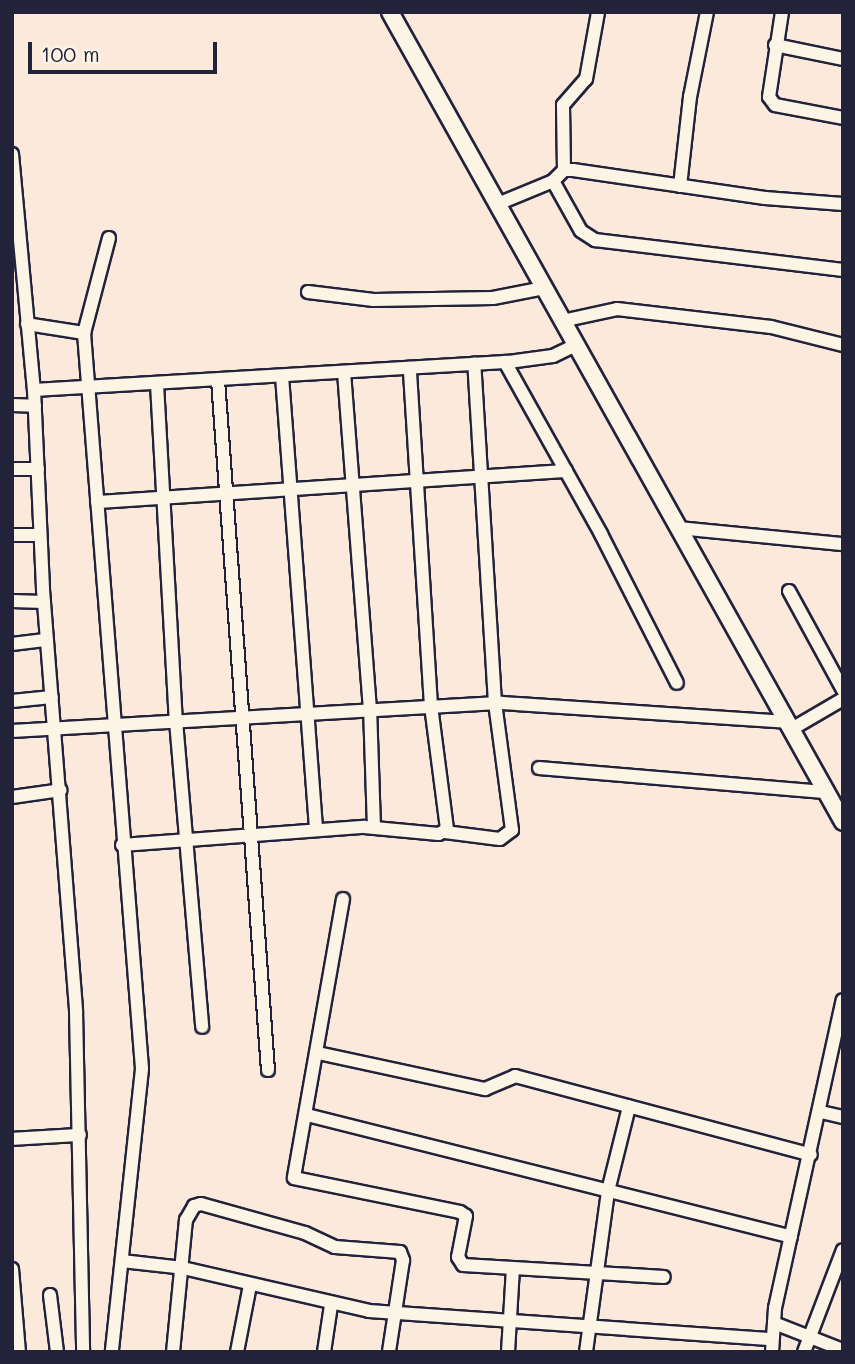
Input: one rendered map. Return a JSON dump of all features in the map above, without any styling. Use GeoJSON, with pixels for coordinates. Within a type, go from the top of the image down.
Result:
{"type":"FeatureCollection","features":[{"type":"Feature","properties":{"kind":"street"},"geometry":{"type":"LineString","coordinates":[[390,12],[500,203],[562,321],[843,822]]}},
{"type":"Feature","properties":{"kind":"street"},"geometry":{"type":"LineString","coordinates":[[500,203],[553,181],[564,170],[563,105],[586,79],[598,12]]}},
{"type":"Feature","properties":{"kind":"street"},"geometry":{"type":"LineString","coordinates":[[680,186],[690,97],[707,12]]}},
{"type":"Feature","properties":{"kind":"street"},"geometry":{"type":"LineString","coordinates":[[782,12],[768,86],[769,97],[775,105],[843,118]]}},
{"type":"Feature","properties":{"kind":"street"},"geometry":{"type":"LineString","coordinates":[[775,45],[843,58]]}},
{"type":"Feature","properties":{"kind":"street"},"geometry":{"type":"LineString","coordinates":[[12,154],[16,267],[27,324],[34,390],[44,601],[61,790],[80,1135],[83,1352]]}},
{"type":"Feature","properties":{"kind":"street"},"geometry":{"type":"LineString","coordinates":[[564,170],[843,204]]}},
{"type":"Feature","properties":{"kind":"street"},"geometry":{"type":"LineString","coordinates":[[553,181],[581,231],[595,240],[843,270]]}},
{"type":"Feature","properties":{"kind":"street"},"geometry":{"type":"LineString","coordinates":[[108,238],[84,333],[92,387],[97,502],[113,725],[142,1069],[112,1352]]}},
{"type":"Feature","properties":{"kind":"street"},"geometry":{"type":"LineString","coordinates":[[308,292],[388,300],[493,298],[544,288]]}},
{"type":"Feature","properties":{"kind":"street"},"geometry":{"type":"LineString","coordinates":[[562,321],[617,309],[771,327],[843,345]]}},
{"type":"Feature","properties":{"kind":"street"},"geometry":{"type":"LineString","coordinates":[[27,324],[84,333]]}},
{"type":"Feature","properties":{"kind":"street"},"geometry":{"type":"LineString","coordinates":[[34,390],[505,362],[553,356],[576,345]]}},
{"type":"Feature","properties":{"kind":"street"},"geometry":{"type":"LineString","coordinates":[[505,362],[566,471],[677,683]]}},
{"type":"Feature","properties":{"kind":"street"},"geometry":{"type":"LineString","coordinates":[[122,845],[374,827],[500,839],[511,835],[495,703],[474,364]]}},
{"type":"Feature","properties":{"kind":"street"},"geometry":{"type":"LineString","coordinates":[[411,368],[430,706],[448,818],[445,832]]}},
{"type":"Feature","properties":{"kind":"street"},"geometry":{"type":"LineString","coordinates":[[344,372],[370,707],[374,827]]}},
{"type":"Feature","properties":{"kind":"street"},"geometry":{"type":"LineString","coordinates":[[282,376],[316,830]]}},
{"type":"Feature","properties":{"kind":"street"},"geometry":{"type":"LineString","coordinates":[[218,380],[249,838],[268,1069]]}},
{"type":"Feature","properties":{"kind":"street"},"geometry":{"type":"LineString","coordinates":[[157,384],[176,721],[202,1027]]}},
{"type":"Feature","properties":{"kind":"street"},"geometry":{"type":"LineString","coordinates":[[12,405],[35,406]]}},
{"type":"Feature","properties":{"kind":"street"},"geometry":{"type":"LineString","coordinates":[[12,469],[38,469]]}},
{"type":"Feature","properties":{"kind":"street"},"geometry":{"type":"LineString","coordinates":[[97,502],[226,491],[353,487],[566,471]]}},
{"type":"Feature","properties":{"kind":"street"},"geometry":{"type":"LineString","coordinates":[[679,528],[843,544]]}},
{"type":"Feature","properties":{"kind":"street"},"geometry":{"type":"LineString","coordinates":[[12,535],[40,535]]}},
{"type":"Feature","properties":{"kind":"street"},"geometry":{"type":"LineString","coordinates":[[789,591],[843,690]]}},
{"type":"Feature","properties":{"kind":"street"},"geometry":{"type":"LineString","coordinates":[[12,601],[44,601]]}},
{"type":"Feature","properties":{"kind":"street"},"geometry":{"type":"LineString","coordinates":[[12,644],[47,640]]}},
{"type":"Feature","properties":{"kind":"street"},"geometry":{"type":"LineString","coordinates":[[12,701],[52,697]]}},
{"type":"Feature","properties":{"kind":"street"},"geometry":{"type":"LineString","coordinates":[[12,731],[55,726],[241,719],[370,707],[495,703],[788,726],[843,699]]}},
{"type":"Feature","properties":{"kind":"street"},"geometry":{"type":"LineString","coordinates":[[539,768],[824,792]]}},
{"type":"Feature","properties":{"kind":"street"},"geometry":{"type":"LineString","coordinates":[[12,797],[61,790]]}},
{"type":"Feature","properties":{"kind":"street"},"geometry":{"type":"LineString","coordinates":[[343,900],[307,1115],[292,1172],[300,1182],[460,1212],[466,1216],[458,1257],[463,1265],[664,1278]]}},
{"type":"Feature","properties":{"kind":"street"},"geometry":{"type":"LineString","coordinates":[[122,1261],[183,1268],[331,1305],[395,1313],[589,1325],[772,1345],[791,1237],[821,1112],[843,1000]]}},
{"type":"Feature","properties":{"kind":"street"},"geometry":{"type":"LineString","coordinates":[[317,1053],[485,1089],[515,1076],[811,1155]]}},
{"type":"Feature","properties":{"kind":"street"},"geometry":{"type":"LineString","coordinates":[[586,1352],[608,1191],[629,1107]]}},
{"type":"Feature","properties":{"kind":"street"},"geometry":{"type":"LineString","coordinates":[[821,1112],[843,1117]]}},
{"type":"Feature","properties":{"kind":"street"},"geometry":{"type":"LineString","coordinates":[[307,1115],[791,1237]]}},
{"type":"Feature","properties":{"kind":"street"},"geometry":{"type":"LineString","coordinates":[[12,1139],[80,1135]]}},
{"type":"Feature","properties":{"kind":"street"},"geometry":{"type":"LineString","coordinates":[[173,1352],[186,1220],[194,1206],[201,1204],[305,1233],[335,1247],[400,1252],[389,1352]]}},
{"type":"Feature","properties":{"kind":"street"},"geometry":{"type":"LineString","coordinates":[[804,1352],[843,1250]]}},
{"type":"Feature","properties":{"kind":"street"},"geometry":{"type":"LineString","coordinates":[[12,1269],[19,1352]]}},
{"type":"Feature","properties":{"kind":"street"},"geometry":{"type":"LineString","coordinates":[[508,1352],[513,1269]]}},
{"type":"Feature","properties":{"kind":"street"},"geometry":{"type":"LineString","coordinates":[[237,1352],[250,1285]]}},
{"type":"Feature","properties":{"kind":"street"},"geometry":{"type":"LineString","coordinates":[[50,1295],[57,1352]]}},
{"type":"Feature","properties":{"kind":"street"},"geometry":{"type":"LineString","coordinates":[[324,1352],[331,1305]]}},
{"type":"Feature","properties":{"kind":"street"},"geometry":{"type":"LineString","coordinates":[[774,1323],[843,1350]]}}]}
